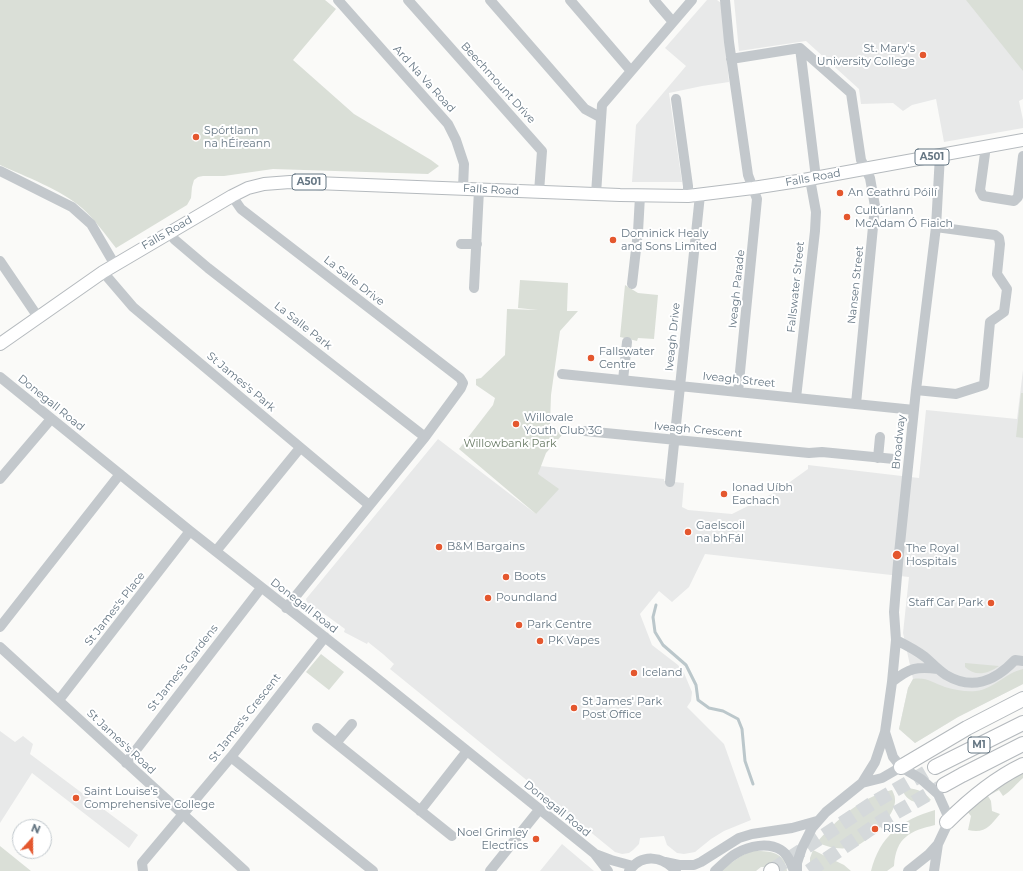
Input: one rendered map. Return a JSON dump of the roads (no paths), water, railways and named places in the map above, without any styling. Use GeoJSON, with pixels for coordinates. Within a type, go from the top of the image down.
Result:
{"type":"FeatureCollection","features":[{"type":"Feature","properties":{"kind":"highway"},"geometry":{"type":"LineString","coordinates":[[901,767],[1023,699]]}},
{"type":"Feature","properties":{"kind":"highway","name":"M1"},"geometry":{"type":"LineString","coordinates":[[935,767],[1023,723]]}},
{"type":"Feature","properties":{"kind":"highway","name":"M1"},"geometry":{"type":"LineString","coordinates":[[944,785],[1023,744]]}},
{"type":"Feature","properties":{"kind":"highway"},"geometry":{"type":"LineString","coordinates":[[947,823],[972,797],[1010,771],[1023,765]]}},
{"type":"Feature","properties":{"kind":"main road","name":"Falls Road"},"geometry":{"type":"LineString","coordinates":[[0,344],[103,272],[232,196],[259,185],[279,182],[640,196],[694,195],[753,188],[813,178],[1023,140]]}},
{"type":"Feature","properties":{"kind":"street","name":"Ard Na Va Road"},"geometry":{"type":"LineString","coordinates":[[338,0],[448,124],[456,140],[464,164],[463,188]]}},
{"type":"Feature","properties":{"kind":"street","name":"Beechmount Drive"},"geometry":{"type":"LineString","coordinates":[[408,0],[542,151],[539,192]]}},
{"type":"Feature","properties":{"kind":"street"},"geometry":{"type":"LineString","coordinates":[[490,0],[586,110],[600,117]]}},
{"type":"Feature","properties":{"kind":"street"},"geometry":{"type":"LineString","coordinates":[[570,0],[631,71]]}},
{"type":"Feature","properties":{"kind":"street"},"geometry":{"type":"LineString","coordinates":[[654,0],[673,22]]}},
{"type":"Feature","properties":{"kind":"street"},"geometry":{"type":"LineString","coordinates":[[596,194],[602,105],[692,0]]}},
{"type":"Feature","properties":{"kind":"street","name":"Iveagh Parade"},"geometry":{"type":"LineString","coordinates":[[725,0],[731,59],[748,175],[757,199],[738,392]]}},
{"type":"Feature","properties":{"kind":"street"},"geometry":{"type":"LineString","coordinates":[[731,59],[800,48]]}},
{"type":"Feature","properties":{"kind":"street","name":"Nansen Street"},"geometry":{"type":"LineString","coordinates":[[800,48],[851,93],[861,160],[870,178],[875,206],[856,404]]}},
{"type":"Feature","properties":{"kind":"street","name":"Fallswater Street"},"geometry":{"type":"LineString","coordinates":[[796,398],[816,212],[800,48]]}},
{"type":"Feature","properties":{"kind":"street","name":"Iveagh Drive"},"geometry":{"type":"LineString","coordinates":[[670,482],[680,386],[694,195],[688,186],[676,99]]}},
{"type":"Feature","properties":{"kind":"street"},"geometry":{"type":"LineString","coordinates":[[986,146],[980,190],[983,196],[1014,201],[1018,197],[1023,156]]}},
{"type":"Feature","properties":{"kind":"street","name":"Broadway"},"geometry":{"type":"LineString","coordinates":[[862,783],[875,762],[885,732],[892,682],[896,640],[894,612],[916,390],[936,227],[940,155]]}},
{"type":"Feature","properties":{"kind":"street"},"geometry":{"type":"LineString","coordinates":[[0,171],[72,207],[91,224],[116,265]]}},
{"type":"Feature","properties":{"kind":"street"},"geometry":{"type":"LineString","coordinates":[[474,288],[479,190]]}},
{"type":"Feature","properties":{"kind":"street","name":"La Salle Drive"},"geometry":{"type":"LineString","coordinates":[[232,196],[241,209],[460,378],[462,383],[461,388],[425,436]]}},
{"type":"Feature","properties":{"kind":"street"},"geometry":{"type":"LineString","coordinates":[[632,284],[640,196]]}},
{"type":"Feature","properties":{"kind":"street"},"geometry":{"type":"LineString","coordinates":[[916,390],[956,394],[984,385],[990,322],[1004,312],[1006,289],[997,274],[1000,244],[999,238],[995,235],[936,227]]}},
{"type":"Feature","properties":{"kind":"street","name":"La Salle Park"},"geometry":{"type":"LineString","coordinates":[[169,233],[175,240],[208,268],[425,436]]}},
{"type":"Feature","properties":{"kind":"street"},"geometry":{"type":"LineString","coordinates":[[461,244],[477,244]]}},
{"type":"Feature","properties":{"kind":"street"},"geometry":{"type":"LineString","coordinates":[[0,261],[38,317]]}},
{"type":"Feature","properties":{"kind":"street","name":"St James's Park"},"geometry":{"type":"LineString","coordinates":[[103,272],[133,307],[369,505]]}},
{"type":"Feature","properties":{"kind":"street"},"geometry":{"type":"LineString","coordinates":[[623,380],[627,342]]}},
{"type":"Feature","properties":{"kind":"street","name":"Iveagh Street"},"geometry":{"type":"LineString","coordinates":[[562,374],[914,410]]}},
{"type":"Feature","properties":{"kind":"street","name":"Donegall Road"},"geometry":{"type":"LineString","coordinates":[[0,377],[261,588],[325,637],[594,853],[608,871]]}},
{"type":"Feature","properties":{"kind":"street"},"geometry":{"type":"LineString","coordinates":[[0,479],[51,419]]}},
{"type":"Feature","properties":{"kind":"street","name":"Iveagh Crescent"},"geometry":{"type":"LineString","coordinates":[[585,432],[809,453],[822,452],[894,459]]}},
{"type":"Feature","properties":{"kind":"street"},"geometry":{"type":"LineString","coordinates":[[286,608],[425,436]]}},
{"type":"Feature","properties":{"kind":"street"},"geometry":{"type":"LineString","coordinates":[[878,458],[880,437]]}},
{"type":"Feature","properties":{"kind":"street"},"geometry":{"type":"LineString","coordinates":[[216,551],[300,448]]}},
{"type":"Feature","properties":{"kind":"street"},"geometry":{"type":"LineString","coordinates":[[0,626],[120,474]]}},
{"type":"Feature","properties":{"kind":"street","name":"St James's Place"},"geometry":{"type":"LineString","coordinates":[[58,700],[190,531]]}},
{"type":"Feature","properties":{"kind":"street","name":"St James's Gardens"},"geometry":{"type":"LineString","coordinates":[[126,763],[261,588]]}},
{"type":"Feature","properties":{"kind":"street","name":"St James's Crescent"},"geometry":{"type":"LineString","coordinates":[[143,871],[142,863],[230,757],[325,637]]}},
{"type":"Feature","properties":{"kind":"street"},"geometry":{"type":"LineString","coordinates":[[896,640],[925,657],[938,669],[955,680],[968,683],[982,682],[995,677],[1005,671],[1014,660],[1023,661]]}},
{"type":"Feature","properties":{"kind":"street","name":"St James's Road"},"geometry":{"type":"LineString","coordinates":[[0,647],[245,871]]}},
{"type":"Feature","properties":{"kind":"street"},"geometry":{"type":"LineString","coordinates":[[892,682],[900,676],[917,668],[924,667],[938,669]]}},
{"type":"Feature","properties":{"kind":"street"},"geometry":{"type":"LineString","coordinates":[[336,743],[352,724]]}},
{"type":"Feature","properties":{"kind":"street"},"geometry":{"type":"LineString","coordinates":[[317,728],[452,836]]}},
{"type":"Feature","properties":{"kind":"street","name":"Broadway"},"geometry":{"type":"LineString","coordinates":[[885,732],[893,757],[901,767]]}},
{"type":"Feature","properties":{"kind":"street"},"geometry":{"type":"LineString","coordinates":[[420,811],[467,751]]}},
{"type":"Feature","properties":{"kind":"street"},"geometry":{"type":"LineString","coordinates":[[230,757],[373,871]]}},
{"type":"Feature","properties":{"kind":"street"},"geometry":{"type":"LineString","coordinates":[[797,871],[797,862],[802,848],[812,828],[818,821],[841,799],[862,783],[882,778],[893,770],[901,767],[920,779],[938,794],[947,814],[947,823],[938,844],[934,871]]}},
{"type":"Feature","properties":{"kind":"street"},"geometry":{"type":"LineString","coordinates":[[490,871],[539,810]]}},
{"type":"Feature","properties":{"kind":"street"},"geometry":{"type":"LineString","coordinates":[[631,868],[642,860],[649,859],[658,859],[679,865],[694,865],[739,838],[752,834],[792,828],[818,821]]}},
{"type":"Feature","properties":{"kind":"street"},"geometry":{"type":"LineString","coordinates":[[908,871],[928,855],[938,844]]}},
{"type":"Feature","properties":{"kind":"street"},"geometry":{"type":"LineString","coordinates":[[716,871],[736,853],[751,847],[766,845],[781,850],[790,862],[794,871]]}},
{"type":"Feature","properties":{"kind":"street","name":"Donegall Road"},"geometry":{"type":"LineString","coordinates":[[594,853],[631,868]]}},
{"type":"Feature","properties":{"kind":"street"},"geometry":{"type":"LineString","coordinates":[[665,862],[676,871]]}},
{"type":"Feature","properties":{"kind":"waterway"},"geometry":{"type":"LineString","coordinates":[[656,605],[653,617],[655,632],[663,645],[686,665],[696,685],[698,700],[709,708],[723,711],[738,719],[742,729],[745,761],[753,784]]}},
{"type":"Feature","properties":{"kind":"tunnel"},"geometry":{"type":"LineString","coordinates":[[772,870],[871,804],[935,767]]}},
{"type":"Feature","properties":{"kind":"tunnel"},"geometry":{"type":"LineString","coordinates":[[809,871],[885,819],[944,785]]}},
{"type":"Feature","properties":{"kind":"place","name":"St. Mary's University College"},"geometry":{"type":"Point","coordinates":[923,55]}},
{"type":"Feature","properties":{"kind":"place","name":"Spórtlann na hÉireann"},"geometry":{"type":"Point","coordinates":[196,137]}},
{"type":"Feature","properties":{"kind":"place","name":"An Ceathrú Póilí"},"geometry":{"type":"Point","coordinates":[840,193]}},
{"type":"Feature","properties":{"kind":"place","name":"Cultúrlann McAdam Ó Fiaich"},"geometry":{"type":"Point","coordinates":[847,217]}},
{"type":"Feature","properties":{"kind":"place","name":"Dominick Healy and Sons Limited"},"geometry":{"type":"Point","coordinates":[613,240]}},
{"type":"Feature","properties":{"kind":"place","name":"Fallswater Centre"},"geometry":{"type":"Point","coordinates":[591,358]}},
{"type":"Feature","properties":{"kind":"place","name":"Willovale Youth Club 3G"},"geometry":{"type":"Point","coordinates":[516,424]}},
{"type":"Feature","properties":{"kind":"place","name":"Ionad Uíbh Eachach"},"geometry":{"type":"Point","coordinates":[724,494]}},
{"type":"Feature","properties":{"kind":"place","name":"Gaelscoil na bhFál"},"geometry":{"type":"Point","coordinates":[688,532]}},
{"type":"Feature","properties":{"kind":"place","name":"B&M Bargains"},"geometry":{"type":"Point","coordinates":[439,547]}},
{"type":"Feature","properties":{"kind":"place","name":"The Royal Hospitals"},"geometry":{"type":"Point","coordinates":[897,555]}},
{"type":"Feature","properties":{"kind":"place","name":"Boots"},"geometry":{"type":"Point","coordinates":[506,577]}},
{"type":"Feature","properties":{"kind":"place","name":"Poundland"},"geometry":{"type":"Point","coordinates":[488,598]}},
{"type":"Feature","properties":{"kind":"place","name":"Staff Car Park"},"geometry":{"type":"Point","coordinates":[991,603]}},
{"type":"Feature","properties":{"kind":"place","name":"Park Centre"},"geometry":{"type":"Point","coordinates":[519,625]}},
{"type":"Feature","properties":{"kind":"place","name":"PK Vapes"},"geometry":{"type":"Point","coordinates":[540,641]}},
{"type":"Feature","properties":{"kind":"place","name":"Iceland"},"geometry":{"type":"Point","coordinates":[634,673]}},
{"type":"Feature","properties":{"kind":"place","name":"St James' Park Post Office"},"geometry":{"type":"Point","coordinates":[574,708]}},
{"type":"Feature","properties":{"kind":"place","name":"Saint Louise's Comprehensive College"},"geometry":{"type":"Point","coordinates":[76,798]}},
{"type":"Feature","properties":{"kind":"place","name":"RISE"},"geometry":{"type":"Point","coordinates":[875,829]}},
{"type":"Feature","properties":{"kind":"place","name":"Noel Grimley Electrics"},"geometry":{"type":"Point","coordinates":[536,839]}},
{"type":"Feature","properties":{"kind":"park label","name":"Willowbank Park"},"geometry":{"type":"Point","coordinates":[510,444]}}]}
